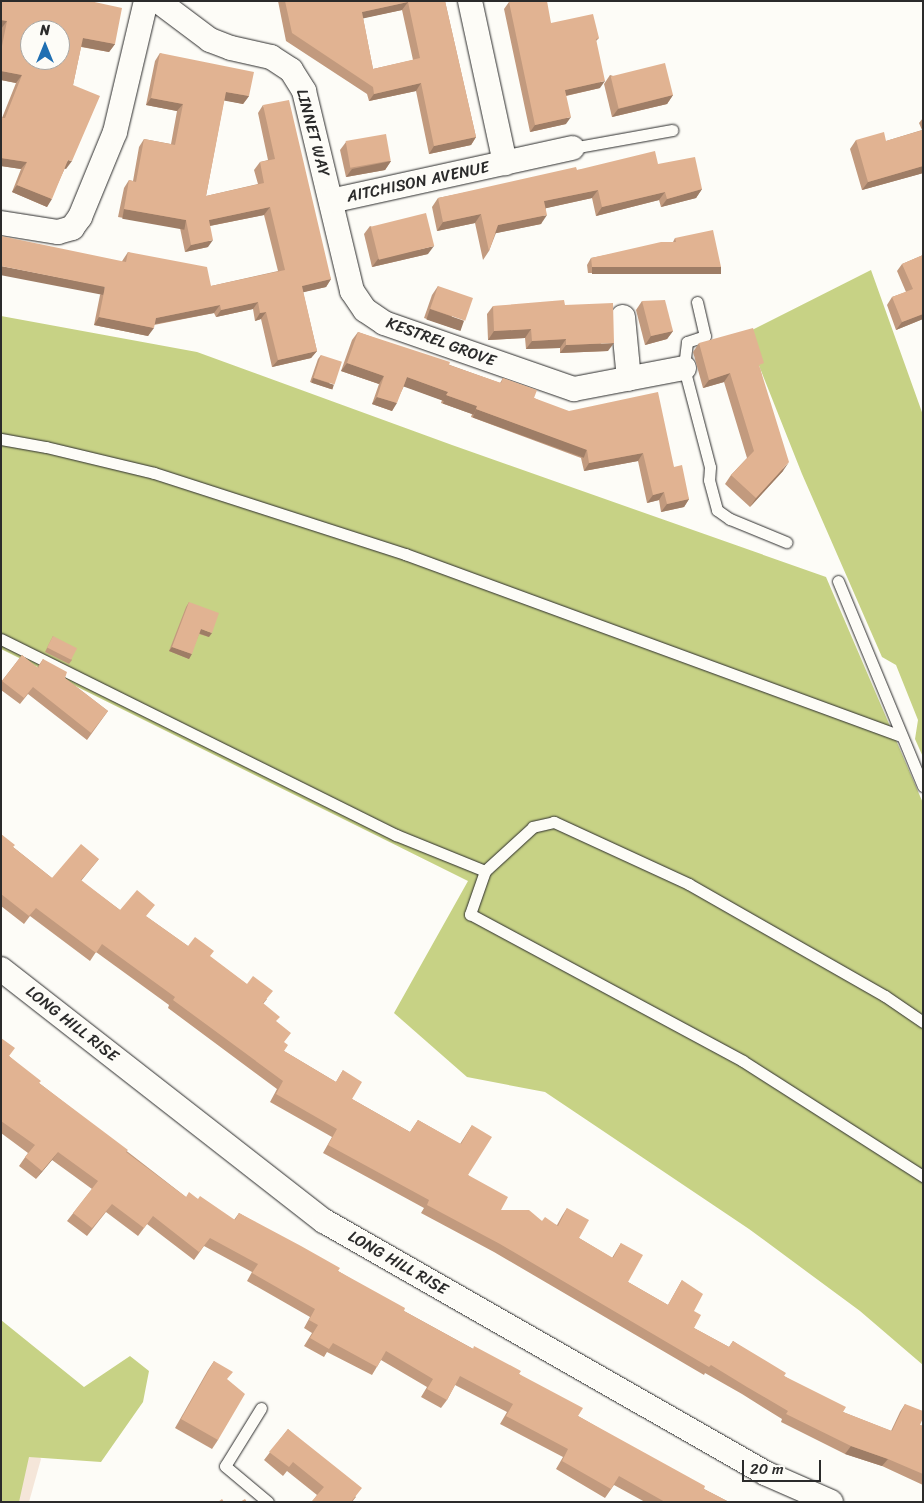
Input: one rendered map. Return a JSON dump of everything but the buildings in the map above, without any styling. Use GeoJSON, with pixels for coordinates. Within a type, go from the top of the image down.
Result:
{"type":"FeatureCollection","features":[{"type":"Feature","properties":{"kind":"street"},"geometry":{"type":"LineString","coordinates":[[1,224],[58,232],[72,228],[80,218],[115,132],[146,1]]}},
{"type":"Feature","properties":{"kind":"street","name":"LINNET WAY"},"geometry":{"type":"LineString","coordinates":[[158,1],[210,40],[231,48],[271,58],[291,70],[304,90],[331,201]]}},
{"type":"Feature","properties":{"kind":"street","name":"AITCHISON AVENUE"},"geometry":{"type":"LineString","coordinates":[[470,1],[505,163]]}},
{"type":"Feature","properties":{"kind":"street","name":"AITCHISON AVENUE"},"geometry":{"type":"LineString","coordinates":[[331,201],[572,148]]}},
{"type":"Feature","properties":{"kind":"street","name":"KESTREL GROVE"},"geometry":{"type":"LineString","coordinates":[[331,201],[352,291],[365,310],[384,323],[574,389],[684,368]]}},
{"type":"Feature","properties":{"kind":"street"},"geometry":{"type":"LineString","coordinates":[[623,317],[629,379]]}},
{"type":"Feature","properties":{"kind":"street","name":"LONG HILL RISE"},"geometry":{"type":"LineString","coordinates":[[1,969],[324,1220],[765,1473],[830,1502]]}},
{"type":"Feature","properties":{"kind":"lane","name":"AITCHISON AVENUE"},"geometry":{"type":"LineString","coordinates":[[572,148],[672,130]]}},
{"type":"Feature","properties":{"kind":"lane"},"geometry":{"type":"LineString","coordinates":[[697,302],[705,336],[687,342],[684,368],[710,467],[709,480],[717,510],[730,519],[786,542]]}},
{"type":"Feature","properties":{"kind":"lane"},"geometry":{"type":"LineString","coordinates":[[1,439],[46,447],[154,473],[396,551],[901,736]]}},
{"type":"Feature","properties":{"kind":"lane"},"geometry":{"type":"LineString","coordinates":[[838,581],[923,786]]}},
{"type":"Feature","properties":{"kind":"lane"},"geometry":{"type":"LineString","coordinates":[[1,639],[396,835],[485,870]]}},
{"type":"Feature","properties":{"kind":"lane"},"geometry":{"type":"LineString","coordinates":[[923,1022],[886,996],[689,884],[554,822],[533,828],[485,870],[470,914],[743,1060],[923,1176]]}},
{"type":"Feature","properties":{"kind":"lane"},"geometry":{"type":"LineString","coordinates":[[261,1408],[225,1466],[268,1502]]}},
{"type":"Feature","properties":{"kind":"shaded area"},"geometry":{"type":"Polygon","coordinates":[[[1,1385],[41,1459],[29,1502],[1,1502],[1,1385]]]}},
{"type":"Feature","properties":{"kind":"green space"},"geometry":{"type":"Polygon","coordinates":[[[871,270],[923,415],[923,757],[915,739],[918,720],[896,665],[882,657],[802,474],[746,333],[871,270]]]}},
{"type":"Feature","properties":{"kind":"green space"},"geometry":{"type":"Polygon","coordinates":[[[1,316],[197,352],[452,445],[826,577],[923,803],[923,1365],[860,1311],[749,1229],[545,1092],[467,1077],[394,1013],[468,881],[1,649],[1,316]]]}},
{"type":"Feature","properties":{"kind":"green space"},"geometry":{"type":"Polygon","coordinates":[[[1,1320],[84,1387],[130,1356],[149,1371],[143,1402],[101,1462],[29,1457],[19,1502],[1,1502],[1,1320]]]}}]}
